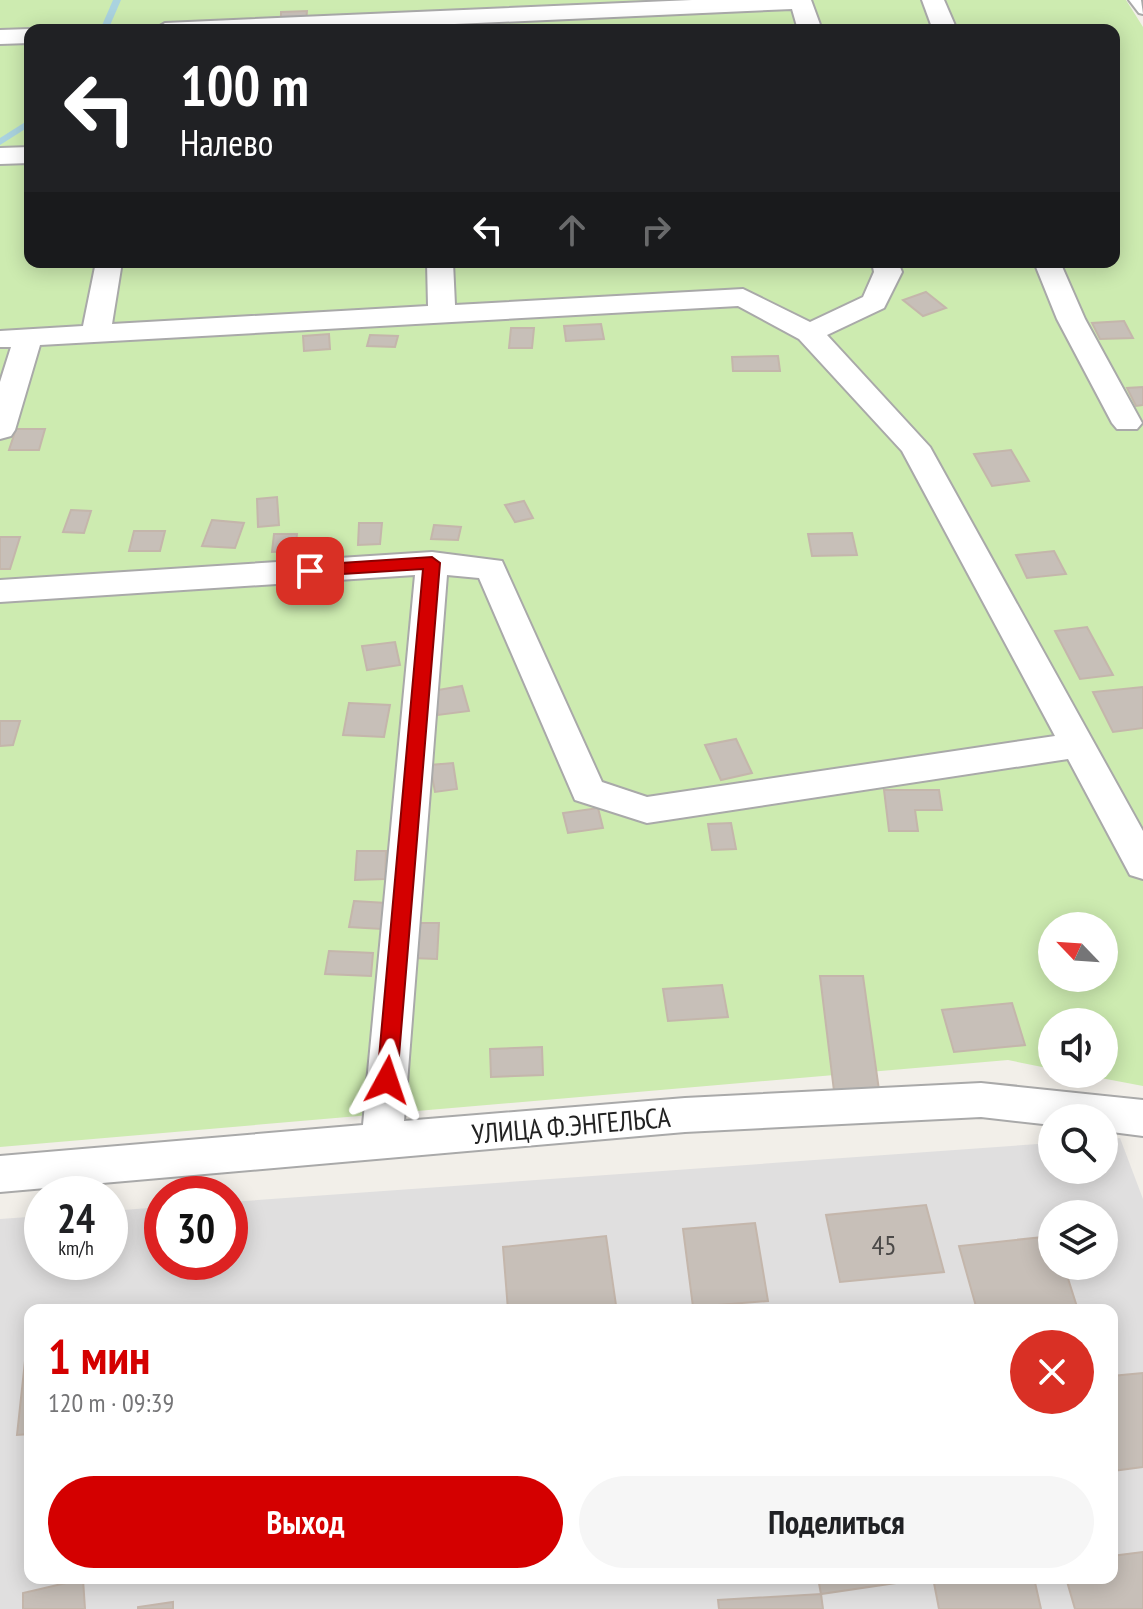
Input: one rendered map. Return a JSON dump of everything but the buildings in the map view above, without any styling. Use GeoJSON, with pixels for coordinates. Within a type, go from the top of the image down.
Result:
{"type":"FeatureCollection","features":[{"type":"Feature","properties":{"kind":"street"},"geometry":{"type":"LineString","coordinates":[[165,24],[167,0]]}},
{"type":"Feature","properties":{"kind":"street"},"geometry":{"type":"LineString","coordinates":[[933,0],[943,24]]}},
{"type":"Feature","properties":{"kind":"street"},"geometry":{"type":"LineString","coordinates":[[284,24],[642,4],[801,1],[808,24]]}},
{"type":"Feature","properties":{"kind":"street"},"geometry":{"type":"LineString","coordinates":[[0,37],[24,36]]}},
{"type":"Feature","properties":{"kind":"street"},"geometry":{"type":"LineString","coordinates":[[0,156],[24,155]]}},
{"type":"Feature","properties":{"kind":"street"},"geometry":{"type":"LineString","coordinates":[[96,333],[108,268]]}},
{"type":"Feature","properties":{"kind":"street"},"geometry":{"type":"LineString","coordinates":[[440,268],[442,314]]}},
{"type":"Feature","properties":{"kind":"street"},"geometry":{"type":"LineString","coordinates":[[809,333],[874,302],[888,272],[887,268]]}},
{"type":"Feature","properties":{"kind":"street"},"geometry":{"type":"LineString","coordinates":[[1050,268],[1071,319],[1127,423]]}},
{"type":"Feature","properties":{"kind":"street"},"geometry":{"type":"LineString","coordinates":[[0,430],[14,338],[743,297],[809,333],[915,447],[1143,865]]}},
{"type":"Feature","properties":{"kind":"street"},"geometry":{"type":"LineString","coordinates":[[2,597],[432,563],[491,569],[588,791],[647,810],[1077,745]]}},
{"type":"Feature","properties":{"kind":"street"},"geometry":{"type":"LineString","coordinates":[[382,1141],[432,563]]}},
{"type":"Feature","properties":{"kind":"street","name":"УЛИЦА Ф.ЭНГЕЛЬСА"},"geometry":{"type":"LineString","coordinates":[[0,1174],[685,1115],[981,1100],[1143,1118]]}},
{"type":"Feature","properties":{"kind":"lane"},"geometry":{"type":"LineString","coordinates":[[1135,0],[1143,11]]}},
{"type":"Feature","properties":{"kind":"shaded area"},"geometry":{"type":"Polygon","coordinates":[[[1120,1138],[1143,1199],[1143,1609],[0,1609],[0,1219],[24,1217],[24,1280],[128,1280],[128,1210],[144,1208],[144,1280],[248,1280],[248,1201],[1038,1144],[1038,1184],[1118,1184],[1120,1138]]]}},
{"type":"Feature","properties":{"kind":"green space"},"geometry":{"type":"Polygon","coordinates":[[[0,0],[1126,0],[1143,27],[1143,1086],[1118,1081],[1118,1008],[1038,1008],[1038,1066],[1008,1060],[0,1147],[0,0]]]}},
{"type":"Feature","properties":{"kind":"waterway"},"geometry":{"type":"LineString","coordinates":[[107,24],[117,0]]}},
{"type":"Feature","properties":{"kind":"waterway"},"geometry":{"type":"LineString","coordinates":[[0,142],[24,126]]}},
{"type":"Feature","properties":{"kind":"route"},"geometry":{"type":"LineString","coordinates":[[310,571],[432,563],[387,1080]]}}]}
